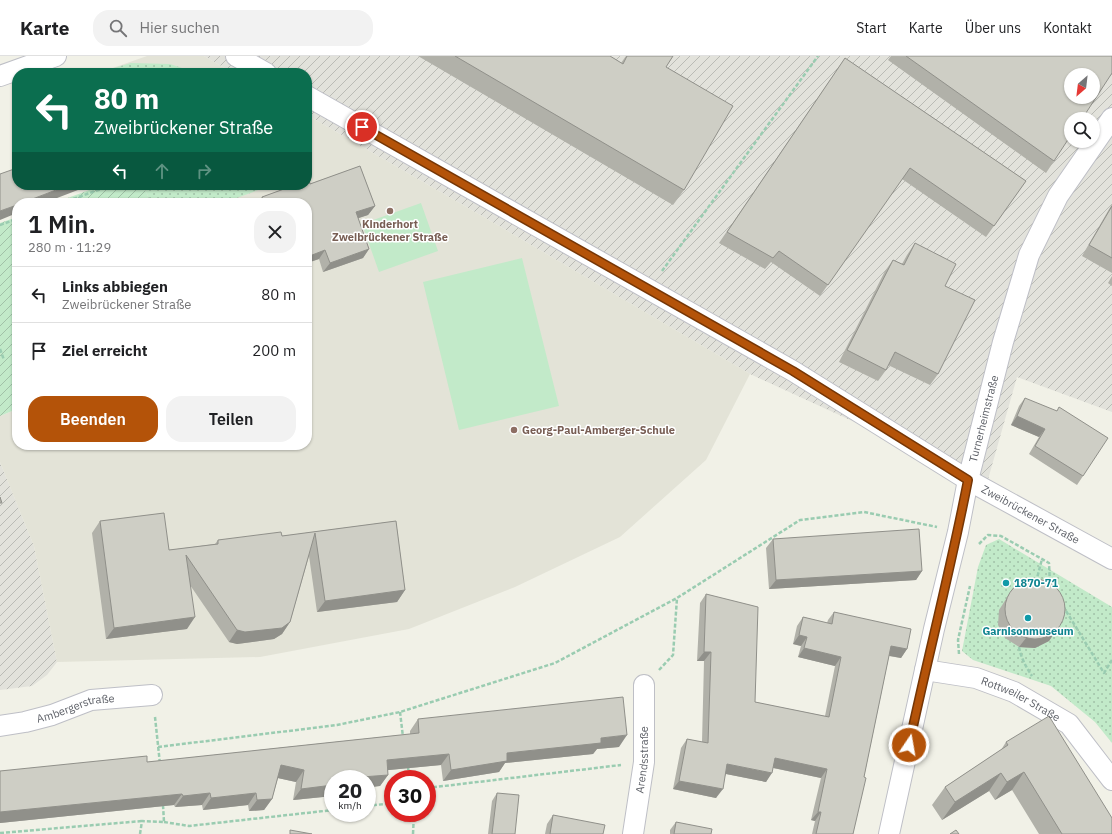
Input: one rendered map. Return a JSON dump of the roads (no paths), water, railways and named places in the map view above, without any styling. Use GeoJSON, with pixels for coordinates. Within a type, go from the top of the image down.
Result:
{"type":"FeatureCollection","features":[{"type":"Feature","properties":{"kind":"street"},"geometry":{"type":"LineString","coordinates":[[22,68],[56,56]]}},
{"type":"Feature","properties":{"kind":"street"},"geometry":{"type":"LineString","coordinates":[[236,56],[257,68]]}},
{"type":"Feature","properties":{"kind":"street"},"geometry":{"type":"LineString","coordinates":[[0,76],[12,72]]}},
{"type":"Feature","properties":{"kind":"street","name":"Zweibrückener Straße"},"geometry":{"type":"LineString","coordinates":[[312,99],[793,371],[968,480],[1112,559]]}},
{"type":"Feature","properties":{"kind":"street","name":"Turnerheimstraße"},"geometry":{"type":"LineString","coordinates":[[889,834],[925,670],[958,532],[968,480],[1003,342],[1029,255],[1058,196],[1112,118]]}},
{"type":"Feature","properties":{"kind":"street","name":"Rottweiler Straße"},"geometry":{"type":"LineString","coordinates":[[925,670],[976,678],[1014,692],[1069,724],[1112,780]]}},
{"type":"Feature","properties":{"kind":"street","name":"Arendsstraße"},"geometry":{"type":"LineString","coordinates":[[634,834],[644,762],[644,685]]}},
{"type":"Feature","properties":{"kind":"street","name":"Ambergerstraße"},"geometry":{"type":"LineString","coordinates":[[0,726],[25,722],[52,715],[91,700],[152,694]]}},
{"type":"Feature","properties":{"kind":"place","name":"Kinderhort Zweibrückener Straße"},"geometry":{"type":"Point","coordinates":[390,211]}},
{"type":"Feature","properties":{"kind":"place","name":"Georg-Paul-Amberger-Schule"},"geometry":{"type":"Point","coordinates":[514,430]}},
{"type":"Feature","properties":{"kind":"place","name":"1870-71"},"geometry":{"type":"Point","coordinates":[1006,583]}},
{"type":"Feature","properties":{"kind":"place","name":"Garnisonmuseum"},"geometry":{"type":"Point","coordinates":[1028,618]}}]}
